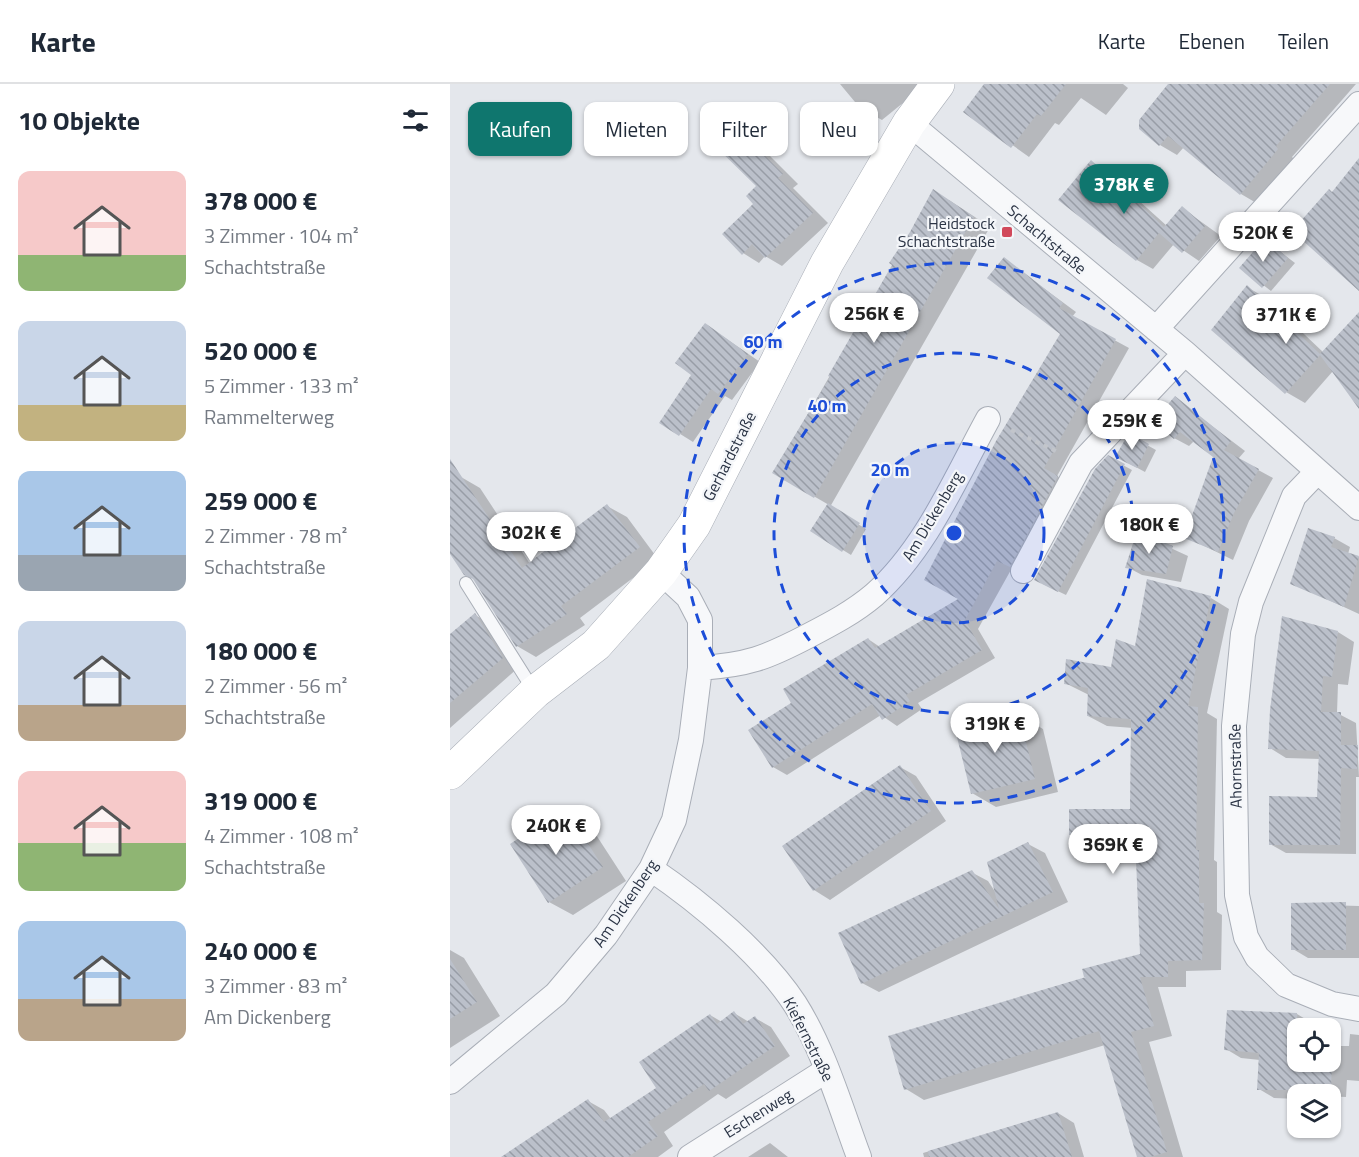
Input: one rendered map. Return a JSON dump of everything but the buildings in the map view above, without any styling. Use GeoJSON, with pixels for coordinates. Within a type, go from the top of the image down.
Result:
{"type":"FeatureCollection","features":[{"type":"Feature","properties":{"kind":"street","name":"Gerhardstraße"},"geometry":{"type":"LineString","coordinates":[[450,773],[535,692],[596,645],[661,572],[694,525],[827,263],[909,123],[938,84]]}},
{"type":"Feature","properties":{"kind":"street"},"geometry":{"type":"LineString","coordinates":[[1156,329],[1359,104]]}},
{"type":"Feature","properties":{"kind":"street","name":"Schachtstraße"},"geometry":{"type":"LineString","coordinates":[[909,123],[1185,353],[1317,472],[1356,500]]}},
{"type":"Feature","properties":{"kind":"street"},"geometry":{"type":"LineString","coordinates":[[1023,571],[1081,463],[1185,353]]}},
{"type":"Feature","properties":{"kind":"street","name":"Am Dickenberg"},"geometry":{"type":"LineString","coordinates":[[700,668],[732,666],[768,657],[842,618],[874,595],[903,565],[924,535],[988,419]]}},
{"type":"Feature","properties":{"kind":"street","name":"Ahornstraße"},"geometry":{"type":"LineString","coordinates":[[1317,472],[1294,496],[1251,602],[1243,634],[1234,726],[1238,895],[1246,937],[1257,957],[1286,985],[1332,1004],[1359,1009]]}},
{"type":"Feature","properties":{"kind":"street","name":"Am Dickenberg"},"geometry":{"type":"LineString","coordinates":[[450,1082],[556,994],[606,935],[651,869],[674,820],[691,740],[700,668],[700,620],[688,597],[661,572]]}},
{"type":"Feature","properties":{"kind":"street","name":"Kiefernstraße"},"geometry":{"type":"LineString","coordinates":[[651,869],[692,897],[775,976],[796,1006],[827,1070],[859,1157]]}},
{"type":"Feature","properties":{"kind":"street","name":"Eschenweg"},"geometry":{"type":"LineString","coordinates":[[690,1157],[827,1070]]}},
{"type":"Feature","properties":{"kind":"lane"},"geometry":{"type":"LineString","coordinates":[[466,583],[535,692]]}},
{"type":"Feature","properties":{"kind":"path"},"geometry":{"type":"LineString","coordinates":[[988,419],[1081,463]]}},
{"type":"Feature","properties":{"kind":"place","name":"Heidstock Schachtstraße"},"geometry":{"type":"Point","coordinates":[1007,232]}}]}
